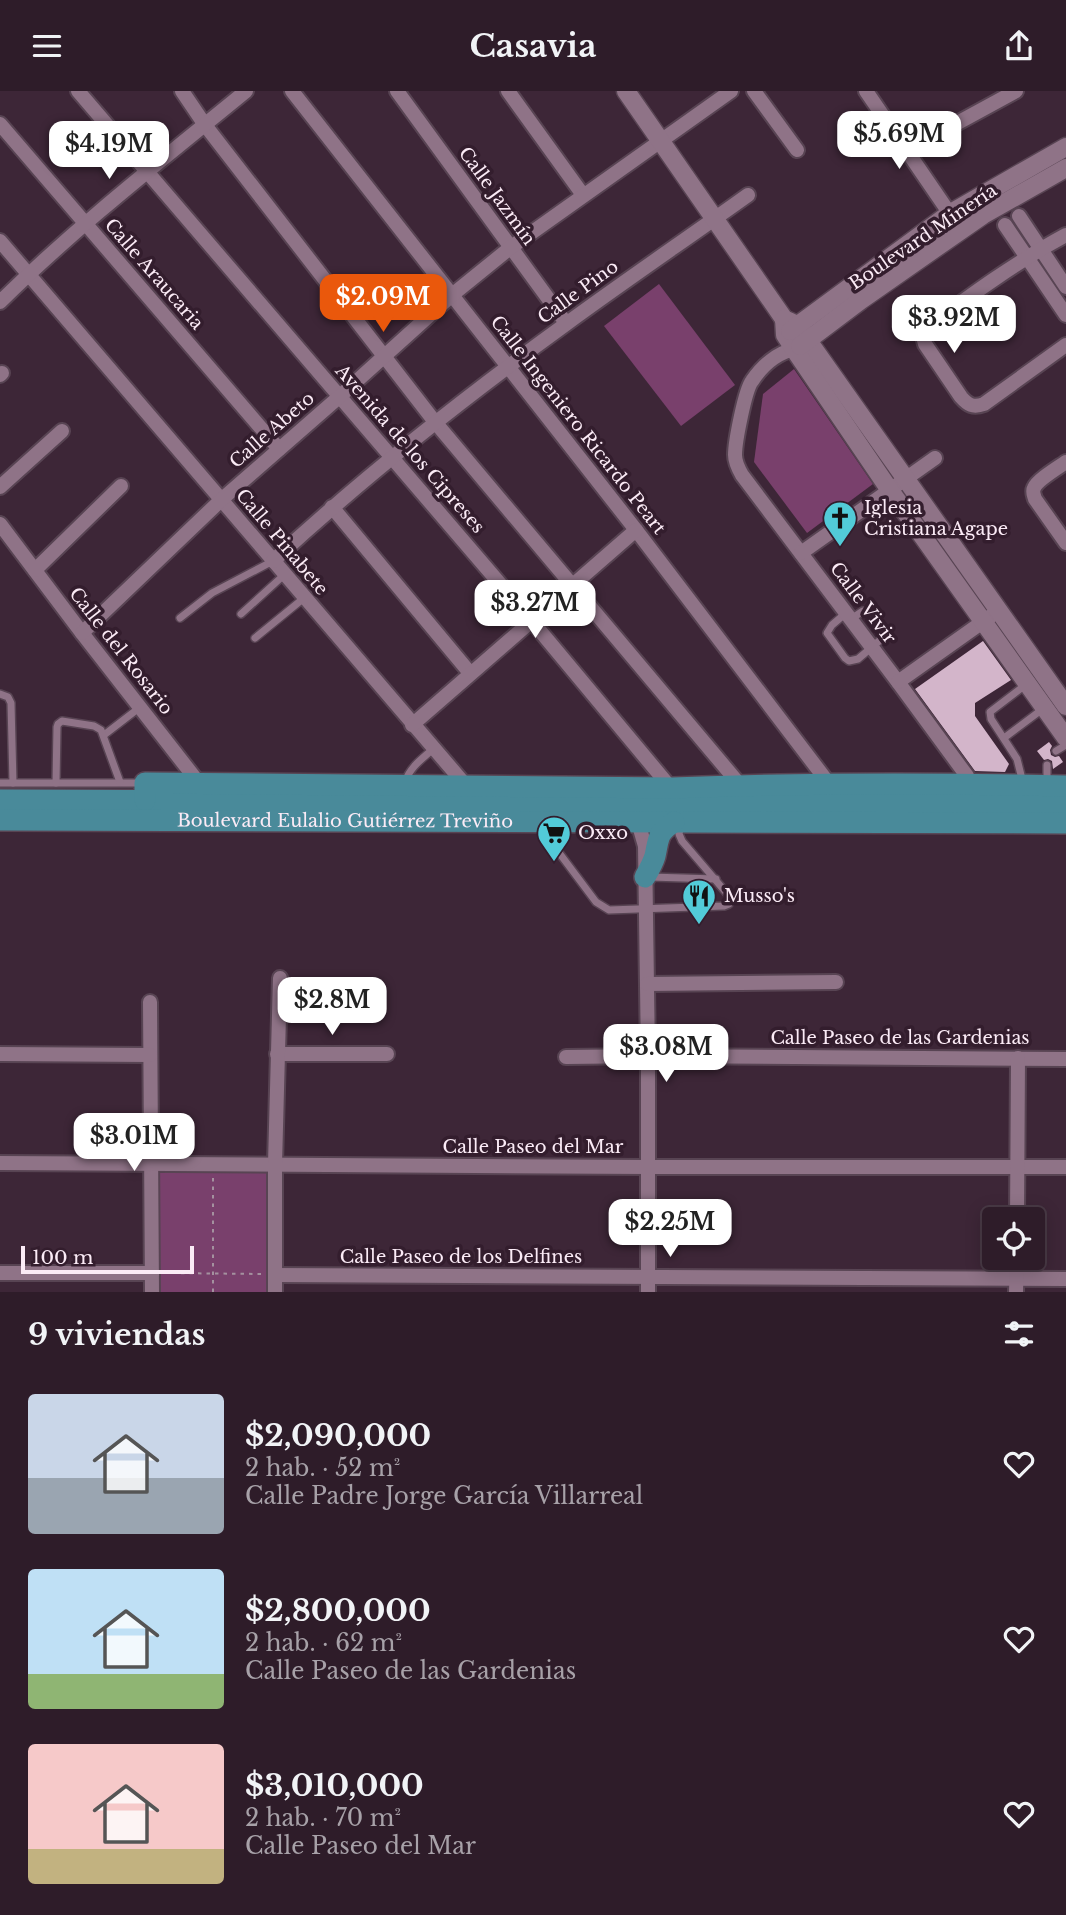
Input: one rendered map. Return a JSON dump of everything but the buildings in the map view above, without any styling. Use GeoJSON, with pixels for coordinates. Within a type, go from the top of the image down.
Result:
{"type":"FeatureCollection","features":[{"type":"Feature","properties":{"kind":"main road","name":"Boulevard Eulalio Gutiérrez Treviño"},"geometry":{"type":"LineString","coordinates":[[6,791],[145,791],[200,784],[465,785],[677,809],[972,794],[1054,779]]}},
{"type":"Feature","properties":{"kind":"main road","name":"Boulevard Eulalio Gutiérrez Treviño"},"geometry":{"type":"LineString","coordinates":[[0,820],[638,823],[740,785],[830,785],[972,794],[1066,804]]}},
{"type":"Feature","properties":{"kind":"main road","name":"Boulevard Eulalio Gutiérrez Treviño"},"geometry":{"type":"LineString","coordinates":[[145,791],[213,801],[597,803],[677,809],[1066,823]]}},
{"type":"Feature","properties":{"kind":"main road"},"geometry":{"type":"LineString","coordinates":[[597,803],[626,811],[638,823]]}},
{"type":"Feature","properties":{"kind":"main road"},"geometry":{"type":"LineString","coordinates":[[645,877],[655,857],[657,840],[677,809]]}},
{"type":"Feature","properties":{"kind":"street","name":"Avenida de los Cipreses"},"geometry":{"type":"LineString","coordinates":[[78,91],[531,620],[677,809]]}},
{"type":"Feature","properties":{"kind":"street"},"geometry":{"type":"LineString","coordinates":[[182,91],[205,125],[435,422],[740,785]]}},
{"type":"Feature","properties":{"kind":"street"},"geometry":{"type":"LineString","coordinates":[[0,302],[86,224],[246,91]]}},
{"type":"Feature","properties":{"kind":"street","name":"Calle Ingeniero Ricardo Peart"},"geometry":{"type":"LineString","coordinates":[[292,91],[636,530],[830,785]]}},
{"type":"Feature","properties":{"kind":"street","name":"Calle Jazmín"},"geometry":{"type":"LineString","coordinates":[[398,91],[566,323]]}},
{"type":"Feature","properties":{"kind":"street"},"geometry":{"type":"LineString","coordinates":[[508,91],[583,195]]}},
{"type":"Feature","properties":{"kind":"street"},"geometry":{"type":"LineString","coordinates":[[626,91],[716,218],[791,337],[897,484],[999,611],[1066,706]]}},
{"type":"Feature","properties":{"kind":"street","name":"Calle Abeto"},"geometry":{"type":"LineString","coordinates":[[82,633],[221,499],[452,295],[510,248],[731,91]]}},
{"type":"Feature","properties":{"kind":"street"},"geometry":{"type":"LineString","coordinates":[[754,91],[797,150]]}},
{"type":"Feature","properties":{"kind":"street"},"geometry":{"type":"LineString","coordinates":[[866,91],[961,230]]}},
{"type":"Feature","properties":{"kind":"street"},"geometry":{"type":"LineString","coordinates":[[906,151],[1016,91]]}},
{"type":"Feature","properties":{"kind":"street","name":"Calle Araucaria"},"geometry":{"type":"LineString","coordinates":[[0,124],[279,450]]}},
{"type":"Feature","properties":{"kind":"street","name":"Boulevard Minería"},"geometry":{"type":"LineString","coordinates":[[791,337],[949,214],[1066,147]]}},
{"type":"Feature","properties":{"kind":"street","name":"Boulevard Minería"},"geometry":{"type":"LineString","coordinates":[[791,337],[861,300],[961,230],[1066,168]]}},
{"type":"Feature","properties":{"kind":"street","name":"Calle Pino"},"geometry":{"type":"LineString","coordinates":[[273,561],[332,507],[435,422],[566,323],[748,195]]}},
{"type":"Feature","properties":{"kind":"street"},"geometry":{"type":"LineString","coordinates":[[1019,216],[1066,287]]}},
{"type":"Feature","properties":{"kind":"street"},"geometry":{"type":"LineString","coordinates":[[1005,225],[1066,315]]}},
{"type":"Feature","properties":{"kind":"street"},"geometry":{"type":"LineString","coordinates":[[1066,235],[1027,256],[988,282],[922,333],[922,338],[961,397],[972,406],[984,404],[1066,345]]}},
{"type":"Feature","properties":{"kind":"street","name":"Calle Pinabete"},"geometry":{"type":"LineString","coordinates":[[0,241],[481,803]]}},
{"type":"Feature","properties":{"kind":"street","name":"Calle Vivir"},"geometry":{"type":"LineString","coordinates":[[791,337],[748,387],[735,456],[742,475],[967,776],[972,794]]}},
{"type":"Feature","properties":{"kind":"street"},"geometry":{"type":"LineString","coordinates":[[0,487],[62,431]]}},
{"type":"Feature","properties":{"kind":"street"},"geometry":{"type":"LineString","coordinates":[[801,553],[935,458]]}},
{"type":"Feature","properties":{"kind":"street"},"geometry":{"type":"LineString","coordinates":[[1066,461],[1037,483],[1033,494],[1066,543]]}},
{"type":"Feature","properties":{"kind":"street"},"geometry":{"type":"LineString","coordinates":[[897,484],[984,622],[1045,708],[1061,744]]}},
{"type":"Feature","properties":{"kind":"street"},"geometry":{"type":"LineString","coordinates":[[35,570],[121,486]]}},
{"type":"Feature","properties":{"kind":"street"},"geometry":{"type":"LineString","coordinates":[[332,507],[470,673]]}},
{"type":"Feature","properties":{"kind":"street","name":"Calle del Rosario"},"geometry":{"type":"LineString","coordinates":[[0,524],[213,801]]}},
{"type":"Feature","properties":{"kind":"street"},"geometry":{"type":"LineString","coordinates":[[412,725],[636,530]]}},
{"type":"Feature","properties":{"kind":"street"},"geometry":{"type":"LineString","coordinates":[[898,682],[999,611]]}},
{"type":"Feature","properties":{"kind":"street"},"geometry":{"type":"LineString","coordinates":[[638,823],[645,846],[648,1292]]}},
{"type":"Feature","properties":{"kind":"street"},"geometry":{"type":"LineString","coordinates":[[275,1292],[280,978]]}},
{"type":"Feature","properties":{"kind":"street"},"geometry":{"type":"LineString","coordinates":[[647,984],[836,982]]}},
{"type":"Feature","properties":{"kind":"street"},"geometry":{"type":"LineString","coordinates":[[150,1002],[152,1292]]}},
{"type":"Feature","properties":{"kind":"street"},"geometry":{"type":"LineString","coordinates":[[277,1053],[387,1054]]}},
{"type":"Feature","properties":{"kind":"street"},"geometry":{"type":"LineString","coordinates":[[0,1054],[150,1055]]}},
{"type":"Feature","properties":{"kind":"street","name":"Calle Paseo de las Gardenias"},"geometry":{"type":"LineString","coordinates":[[566,1058],[648,1056],[1066,1059]]}},
{"type":"Feature","properties":{"kind":"street"},"geometry":{"type":"LineString","coordinates":[[1017,1207],[1018,1058]]}},
{"type":"Feature","properties":{"kind":"street","name":"Calle Paseo del Mar"},"geometry":{"type":"LineString","coordinates":[[0,1163],[1066,1167]]}},
{"type":"Feature","properties":{"kind":"street"},"geometry":{"type":"LineString","coordinates":[[0,1273],[152,1273]]}},
{"type":"Feature","properties":{"kind":"street","name":"Calle Paseo de los Delfines"},"geometry":{"type":"LineString","coordinates":[[275,1275],[648,1277],[1016,1286],[1066,1279]]}},
{"type":"Feature","properties":{"kind":"lane"},"geometry":{"type":"LineString","coordinates":[[180,618],[212,593],[273,561]]}},
{"type":"Feature","properties":{"kind":"lane"},"geometry":{"type":"LineString","coordinates":[[241,614],[284,575]]}},
{"type":"Feature","properties":{"kind":"lane"},"geometry":{"type":"LineString","coordinates":[[255,638],[304,598]]}},
{"type":"Feature","properties":{"kind":"lane"},"geometry":{"type":"LineString","coordinates":[[848,616],[828,629],[828,637],[849,661],[858,659],[872,647]]}},
{"type":"Feature","properties":{"kind":"lane"},"geometry":{"type":"LineString","coordinates":[[1023,785],[1020,764],[991,719],[990,712],[1043,673]]}},
{"type":"Feature","properties":{"kind":"lane"},"geometry":{"type":"LineString","coordinates":[[0,694],[8,697],[11,703],[6,791]]}},
{"type":"Feature","properties":{"kind":"lane"},"geometry":{"type":"LineString","coordinates":[[104,735],[140,707]]}},
{"type":"Feature","properties":{"kind":"lane"},"geometry":{"type":"LineString","coordinates":[[1004,738],[1045,708]]}},
{"type":"Feature","properties":{"kind":"lane"},"geometry":{"type":"LineString","coordinates":[[56,783],[59,722],[98,727],[104,735],[120,782]]}},
{"type":"Feature","properties":{"kind":"lane"},"geometry":{"type":"LineString","coordinates":[[1061,744],[1066,745]]}},
{"type":"Feature","properties":{"kind":"lane"},"geometry":{"type":"LineString","coordinates":[[405,785],[408,773],[433,749]]}},
{"type":"Feature","properties":{"kind":"lane"},"geometry":{"type":"LineString","coordinates":[[6,791],[56,783],[120,782],[145,791]]}},
{"type":"Feature","properties":{"kind":"lane"},"geometry":{"type":"LineString","coordinates":[[0,783],[6,791]]}},
{"type":"Feature","properties":{"kind":"lane"},"geometry":{"type":"LineString","coordinates":[[535,822],[596,902],[609,910],[729,904],[730,897],[678,834],[677,809]]}},
{"type":"Feature","properties":{"kind":"lane"},"geometry":{"type":"LineString","coordinates":[[645,877],[716,879]]}},
{"type":"Feature","properties":{"kind":"path"},"geometry":{"type":"LineString","coordinates":[[213,1164],[213,1292]]}},
{"type":"Feature","properties":{"kind":"path"},"geometry":{"type":"LineString","coordinates":[[152,1273],[275,1275]]}},
{"type":"Feature","properties":{"kind":"shaded area"},"geometry":{"type":"Polygon","coordinates":[[[659,284],[735,385],[681,426],[604,326],[659,284]]]}},
{"type":"Feature","properties":{"kind":"shaded area"},"geometry":{"type":"Polygon","coordinates":[[[794,369],[873,484],[807,533],[754,462],[763,394],[794,369]]]}},
{"type":"Feature","properties":{"kind":"shaded area"},"geometry":{"type":"Polygon","coordinates":[[[268,1172],[267,1292],[159,1292],[160,1173],[268,1172]]]}},
{"type":"Feature","properties":{"kind":"place","name":"Iglesia Cristiana Agape"},"geometry":{"type":"Point","coordinates":[840,548]}},
{"type":"Feature","properties":{"kind":"place","name":"Oxxo"},"geometry":{"type":"Point","coordinates":[554,863]}},
{"type":"Feature","properties":{"kind":"place","name":"Musso's"},"geometry":{"type":"Point","coordinates":[699,926]}}]}
